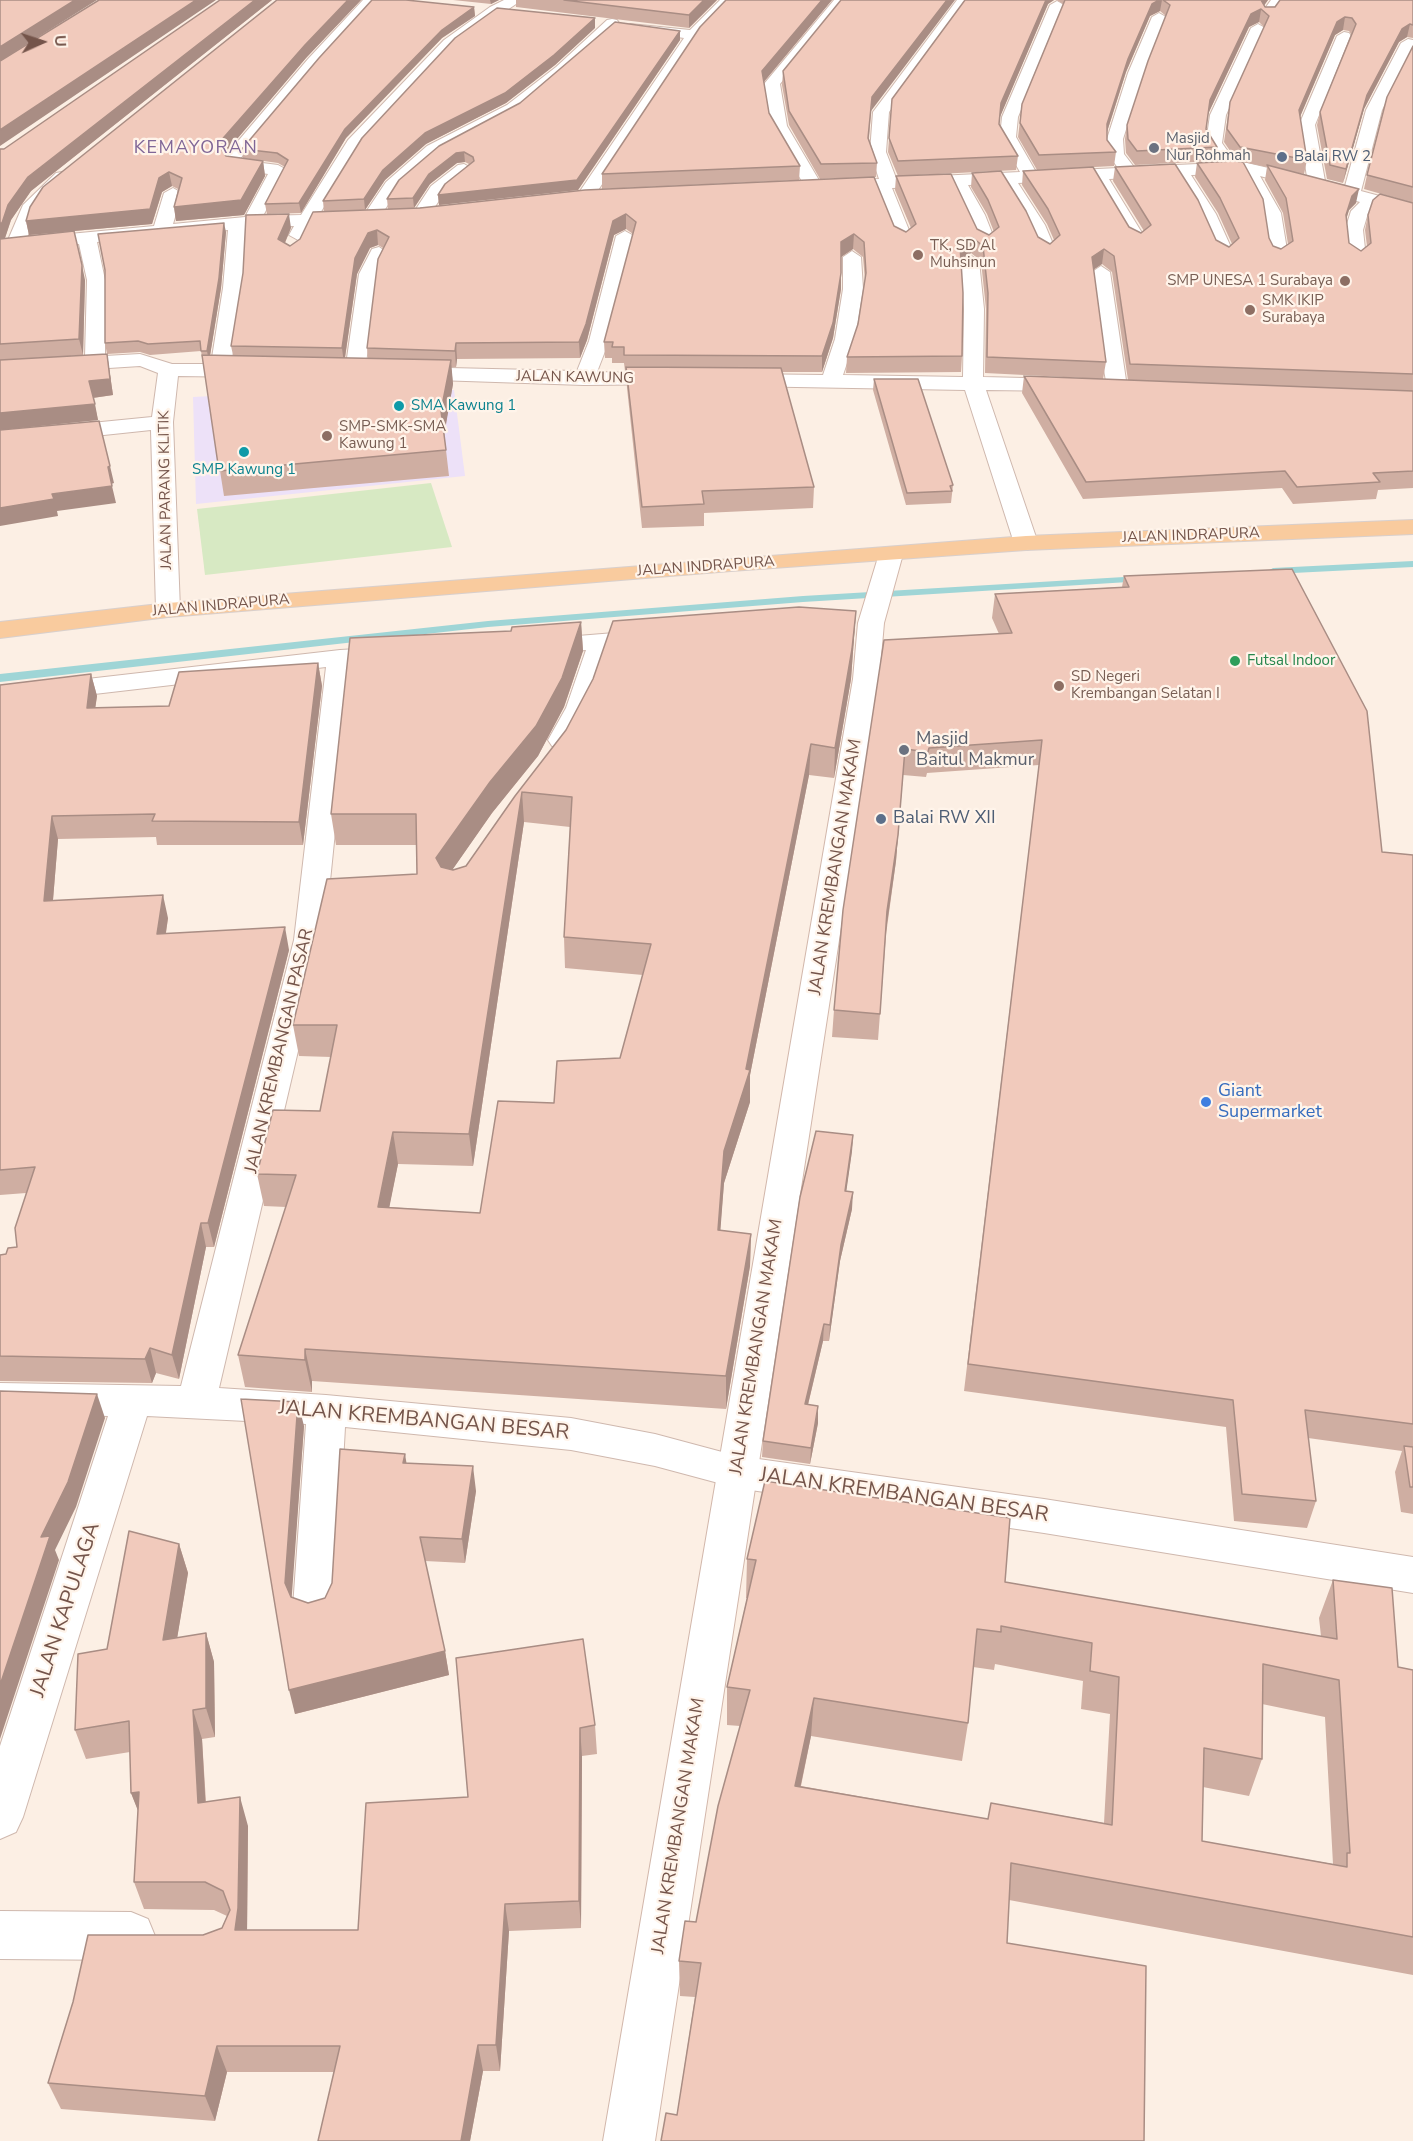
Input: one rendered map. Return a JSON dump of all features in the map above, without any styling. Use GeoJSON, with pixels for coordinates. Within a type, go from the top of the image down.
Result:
{"type":"FeatureCollection","features":[{"type":"Feature","properties":{"kind":"main road","name":"JALAN INDRAPURA"},"geometry":{"type":"LineString","coordinates":[[0,630],[168,610],[1026,543],[1413,527]]}},
{"type":"Feature","properties":{"kind":"street"},"geometry":{"type":"LineString","coordinates":[[220,370],[244,223],[278,170],[234,164],[230,160],[313,62],[371,0]]}},
{"type":"Feature","properties":{"kind":"street"},"geometry":{"type":"LineString","coordinates":[[585,197],[693,35],[728,0]]}},
{"type":"Feature","properties":{"kind":"street"},"geometry":{"type":"LineString","coordinates":[[814,187],[779,126],[772,84],[841,0]]}},
{"type":"Feature","properties":{"kind":"street"},"geometry":{"type":"LineString","coordinates":[[904,240],[878,152],[878,127],[881,112],[964,0]]}},
{"type":"Feature","properties":{"kind":"street"},"geometry":{"type":"LineString","coordinates":[[1268,14],[1278,0]]}},
{"type":"Feature","properties":{"kind":"street"},"geometry":{"type":"LineString","coordinates":[[1031,177],[1008,138],[1010,117],[1057,5]]}},
{"type":"Feature","properties":{"kind":"street"},"geometry":{"type":"LineString","coordinates":[[472,8],[495,10],[517,6]]}},
{"type":"Feature","properties":{"kind":"street"},"geometry":{"type":"LineString","coordinates":[[291,253],[294,241],[354,144],[450,44],[495,10]]}},
{"type":"Feature","properties":{"kind":"street"},"geometry":{"type":"LineString","coordinates":[[1130,172],[1116,154],[1115,139],[1136,73],[1159,17]]}},
{"type":"Feature","properties":{"kind":"street"},"geometry":{"type":"LineString","coordinates":[[589,21],[693,35]]}},
{"type":"Feature","properties":{"kind":"street"},"geometry":{"type":"LineString","coordinates":[[396,217],[392,186],[433,150],[513,108],[561,70],[612,24]]}},
{"type":"Feature","properties":{"kind":"street"},"geometry":{"type":"LineString","coordinates":[[1258,28],[1218,115],[1214,143],[1239,168],[1272,213],[1276,252],[1280,256]]}},
{"type":"Feature","properties":{"kind":"street"},"geometry":{"type":"LineString","coordinates":[[1317,184],[1307,125],[1344,36]]}},
{"type":"Feature","properties":{"kind":"street"},"geometry":{"type":"LineString","coordinates":[[1352,192],[1374,110],[1408,43]]}},
{"type":"Feature","properties":{"kind":"street"},"geometry":{"type":"LineString","coordinates":[[7,245],[38,196],[74,166]]}},
{"type":"Feature","properties":{"kind":"street"},"geometry":{"type":"LineString","coordinates":[[791,188],[1239,168],[1352,192],[1413,211]]}},
{"type":"Feature","properties":{"kind":"street"},"geometry":{"type":"LineString","coordinates":[[396,217],[464,169]]}},
{"type":"Feature","properties":{"kind":"street"},"geometry":{"type":"LineString","coordinates":[[1179,170],[1207,214],[1225,254]]}},
{"type":"Feature","properties":{"kind":"street"},"geometry":{"type":"LineString","coordinates":[[1098,174],[1138,241]]}},
{"type":"Feature","properties":{"kind":"street"},"geometry":{"type":"LineString","coordinates":[[1006,178],[1036,225],[1047,251]]}},
{"type":"Feature","properties":{"kind":"street"},"geometry":{"type":"LineString","coordinates":[[956,180],[976,215],[987,243]]}},
{"type":"Feature","properties":{"kind":"street"},"geometry":{"type":"LineString","coordinates":[[162,230],[173,193]]}},
{"type":"Feature","properties":{"kind":"street"},"geometry":{"type":"LineString","coordinates":[[563,199],[608,196]]}},
{"type":"Feature","properties":{"kind":"street"},"geometry":{"type":"LineString","coordinates":[[1357,258],[1354,230],[1356,221],[1360,211],[1374,199]]}},
{"type":"Feature","properties":{"kind":"street"},"geometry":{"type":"LineString","coordinates":[[7,245],[244,223],[442,213]]}},
{"type":"Feature","properties":{"kind":"street"},"geometry":{"type":"LineString","coordinates":[[584,379],[599,341],[625,236]]}},
{"type":"Feature","properties":{"kind":"street"},"geometry":{"type":"LineString","coordinates":[[87,238],[96,280],[95,362]]}},
{"type":"Feature","properties":{"kind":"street"},"geometry":{"type":"LineString","coordinates":[[355,372],[368,274],[379,253]]}},
{"type":"Feature","properties":{"kind":"street"},"geometry":{"type":"LineString","coordinates":[[831,381],[845,339],[853,289],[852,257]]}},
{"type":"Feature","properties":{"kind":"street"},"geometry":{"type":"LineString","coordinates":[[970,261],[974,309],[973,382],[1026,543]]}},
{"type":"Feature","properties":{"kind":"street"},"geometry":{"type":"LineString","coordinates":[[1101,272],[1117,387]]}},
{"type":"Feature","properties":{"kind":"street"},"geometry":{"type":"LineString","coordinates":[[0,369],[140,360],[169,370],[265,371]]}},
{"type":"Feature","properties":{"kind":"street","name":"JALAN PARANG KLITIK"},"geometry":{"type":"LineString","coordinates":[[168,610],[162,422],[169,370]]}},
{"type":"Feature","properties":{"kind":"street","name":"JALAN KAWUNG"},"geometry":{"type":"LineString","coordinates":[[332,372],[690,380]]}},
{"type":"Feature","properties":{"kind":"street"},"geometry":{"type":"LineString","coordinates":[[725,380],[973,382],[1140,388]]}},
{"type":"Feature","properties":{"kind":"street"},"geometry":{"type":"LineString","coordinates":[[0,439],[162,422]]}},
{"type":"Feature","properties":{"kind":"street","name":"JALAN KREMBANGAN MAKAM"},"geometry":{"type":"LineString","coordinates":[[629,2141],[866,679],[870,610],[891,554]]}},
{"type":"Feature","properties":{"kind":"street"},"geometry":{"type":"LineString","coordinates":[[519,647],[670,637]]}},
{"type":"Feature","properties":{"kind":"street"},"geometry":{"type":"LineString","coordinates":[[552,759],[579,708],[602,641]]}},
{"type":"Feature","properties":{"kind":"street"},"geometry":{"type":"LineString","coordinates":[[0,697],[340,658],[411,654]]}},
{"type":"Feature","properties":{"kind":"street","name":"JALAN KREMBANGAN PASAR"},"geometry":{"type":"LineString","coordinates":[[196,1402],[309,940],[340,658]]}},
{"type":"Feature","properties":{"kind":"street","name":"JALAN KREMBANGAN BESAR"},"geometry":{"type":"LineString","coordinates":[[0,1398],[196,1402],[326,1410],[571,1434],[655,1450],[737,1472],[1044,1516],[1413,1575]]}},
{"type":"Feature","properties":{"kind":"street","name":"JALAN KAPULAGA"},"geometry":{"type":"LineString","coordinates":[[0,1817],[132,1402]]}},
{"type":"Feature","properties":{"kind":"street"},"geometry":{"type":"LineString","coordinates":[[314,1606],[326,1410]]}},
{"type":"Feature","properties":{"kind":"street"},"geometry":{"type":"LineString","coordinates":[[0,1935],[177,1936]]}},
{"type":"Feature","properties":{"kind":"shaded area","name":"SMP-SMK-SMA Kawung 1"},"geometry":{"type":"Polygon","coordinates":[[[360,388],[454,390],[465,476],[196,504],[193,397],[360,388]]]}},
{"type":"Feature","properties":{"kind":"green space"},"geometry":{"type":"Polygon","coordinates":[[[431,483],[452,547],[205,575],[197,509],[431,483]]]}},
{"type":"Feature","properties":{"kind":"building"},"geometry":{"type":"Polygon","coordinates":[[[0,0],[75,0],[0,47],[0,0]]]}},
{"type":"Feature","properties":{"kind":"building"},"geometry":{"type":"Polygon","coordinates":[[[99,0],[196,0],[0,130],[0,61],[99,0]]]}},
{"type":"Feature","properties":{"kind":"building"},"geometry":{"type":"Polygon","coordinates":[[[220,0],[255,0],[28,177],[8,205],[2,223],[0,223],[0,149],[4,149],[220,0]]]}},
{"type":"Feature","properties":{"kind":"building"},"geometry":{"type":"Polygon","coordinates":[[[277,0],[348,0],[218,144],[226,156],[263,161],[241,200],[174,207],[182,178],[169,172],[159,178],[150,209],[26,221],[30,207],[43,187],[277,0]]]}},
{"type":"Feature","properties":{"kind":"building"},"geometry":{"type":"Polygon","coordinates":[[[372,0],[406,0],[474,7],[442,30],[345,129],[299,203],[265,204],[288,160],[277,153],[242,149],[319,58],[372,0]]]}},
{"type":"Feature","properties":{"kind":"building"},"geometry":{"type":"Polygon","coordinates":[[[564,0],[704,0],[689,15],[564,0]]]}},
{"type":"Feature","properties":{"kind":"building"},"geometry":{"type":"Polygon","coordinates":[[[726,0],[822,0],[762,71],[769,113],[800,166],[602,174],[700,27],[726,0]]]}},
{"type":"Feature","properties":{"kind":"building"},"geometry":{"type":"Polygon","coordinates":[[[841,0],[947,0],[872,97],[868,138],[877,163],[821,164],[789,111],[783,71],[841,0]]]}},
{"type":"Feature","properties":{"kind":"building"},"geometry":{"type":"Polygon","coordinates":[[[965,0],[1046,0],[1001,103],[999,124],[1018,156],[898,161],[889,138],[892,99],[965,0]]]}},
{"type":"Feature","properties":{"kind":"building"},"geometry":{"type":"Polygon","coordinates":[[[1065,0],[1159,0],[1152,4],[1128,59],[1107,124],[1107,140],[1116,152],[1039,155],[1020,123],[1022,104],[1065,0]]]}},
{"type":"Feature","properties":{"kind":"building"},"geometry":{"type":"Polygon","coordinates":[[[1163,0],[1261,0],[1265,7],[1275,7],[1280,0],[1413,0],[1413,25],[1410,24],[1402,29],[1367,95],[1346,169],[1330,165],[1320,112],[1356,24],[1352,18],[1345,17],[1337,22],[1299,110],[1307,160],[1240,147],[1227,129],[1230,102],[1269,16],[1261,9],[1251,14],[1210,100],[1206,129],[1217,147],[1137,151],[1128,139],[1127,125],[1148,61],[1170,5],[1163,0]]]}},
{"type":"Feature","properties":{"kind":"building"},"geometry":{"type":"Polygon","coordinates":[[[497,8],[595,18],[554,55],[505,93],[425,133],[383,170],[364,199],[323,201],[362,138],[455,38],[497,8]]]}},
{"type":"Feature","properties":{"kind":"building"},"geometry":{"type":"Polygon","coordinates":[[[615,22],[680,31],[577,180],[438,195],[445,184],[474,161],[473,157],[464,152],[456,153],[429,174],[413,198],[387,199],[399,180],[439,146],[520,103],[615,22]]]}},
{"type":"Feature","properties":{"kind":"building"},"geometry":{"type":"Polygon","coordinates":[[[1413,46],[1413,187],[1367,175],[1387,97],[1413,46]]]}},
{"type":"Feature","properties":{"kind":"building"},"geometry":{"type":"Polygon","coordinates":[[[1243,162],[1263,199],[1269,238],[1273,246],[1281,249],[1293,241],[1286,198],[1267,165],[1359,189],[1352,196],[1346,215],[1349,243],[1361,251],[1371,243],[1368,215],[1373,200],[1380,194],[1413,203],[1413,374],[1130,364],[1114,256],[1104,249],[1092,257],[1106,362],[987,357],[988,293],[983,246],[973,238],[960,246],[963,293],[962,356],[847,357],[858,324],[866,273],[864,242],[854,234],[841,242],[841,273],[833,323],[822,356],[624,355],[624,347],[612,347],[613,342],[604,342],[636,222],[626,214],[613,221],[586,324],[579,342],[456,343],[455,351],[367,348],[378,259],[389,237],[377,230],[368,233],[355,258],[342,348],[231,346],[243,273],[246,215],[289,214],[278,239],[290,246],[300,239],[313,212],[420,208],[585,190],[874,177],[894,226],[906,232],[916,224],[896,176],[951,174],[977,229],[989,235],[999,227],[988,200],[972,173],[1001,171],[1026,211],[1038,237],[1050,244],[1060,235],[1048,209],[1023,171],[1093,167],[1129,227],[1141,233],[1151,225],[1115,167],[1175,164],[1198,200],[1216,240],[1229,247],[1239,238],[1220,198],[1197,163],[1243,162]]]}},
{"type":"Feature","properties":{"kind":"building"},"geometry":{"type":"Polygon","coordinates":[[[224,223],[219,278],[207,351],[201,351],[200,341],[148,344],[138,341],[105,343],[105,270],[98,234],[224,223]]]}},
{"type":"Feature","properties":{"kind":"building"},"geometry":{"type":"Polygon","coordinates":[[[74,231],[82,265],[79,339],[0,344],[0,239],[74,231]]]}},
{"type":"Feature","properties":{"kind":"building"},"geometry":{"type":"Polygon","coordinates":[[[107,354],[110,379],[89,381],[95,404],[0,413],[0,360],[107,354]]]}},
{"type":"Feature","properties":{"kind":"building","name":"SMP-SMK-SMA Kawung 1"},"geometry":{"type":"Polygon","coordinates":[[[202,355],[451,360],[441,411],[446,450],[219,471],[202,355]]]}},
{"type":"Feature","properties":{"kind":"building"},"geometry":{"type":"Polygon","coordinates":[[[626,367],[781,368],[814,487],[702,491],[704,504],[642,507],[626,367]]]}},
{"type":"Feature","properties":{"kind":"building"},"geometry":{"type":"Polygon","coordinates":[[[1024,376],[1413,391],[1413,471],[1373,473],[1380,482],[1297,487],[1285,471],[1086,482],[1024,376]]]}},
{"type":"Feature","properties":{"kind":"building"},"geometry":{"type":"Polygon","coordinates":[[[874,379],[918,379],[953,485],[950,486],[952,491],[907,493],[874,379]]]}},
{"type":"Feature","properties":{"kind":"building"},"geometry":{"type":"Polygon","coordinates":[[[99,421],[110,466],[108,467],[112,486],[52,494],[54,499],[0,508],[0,430],[99,421]]]}},
{"type":"Feature","properties":{"kind":"building"},"geometry":{"type":"Polygon","coordinates":[[[1292,569],[1367,711],[1382,852],[1413,855],[1413,1424],[1305,1410],[1316,1501],[1242,1494],[1233,1400],[968,1364],[1042,740],[929,748],[928,752],[905,749],[898,835],[887,911],[880,1014],[834,1010],[843,910],[884,640],[1012,633],[995,594],[1129,587],[1124,576],[1292,569]]]}},
{"type":"Feature","properties":{"kind":"building"},"geometry":{"type":"Polygon","coordinates":[[[799,607],[856,611],[852,649],[835,748],[811,744],[746,1069],[750,1070],[724,1151],[718,1230],[751,1234],[726,1376],[305,1349],[305,1360],[238,1355],[296,1175],[257,1174],[273,1110],[320,1111],[337,1025],[293,1025],[327,879],[417,874],[416,814],[331,814],[350,638],[511,631],[512,627],[581,622],[562,678],[536,726],[490,782],[436,858],[441,867],[453,870],[466,866],[515,796],[566,730],[593,679],[613,621],[799,607]],[[522,792],[469,1134],[393,1132],[378,1207],[480,1213],[498,1101],[554,1103],[557,1061],[620,1058],[651,944],[564,937],[572,797],[522,792]]]}},
{"type":"Feature","properties":{"kind":"building"},"geometry":{"type":"Polygon","coordinates":[[[318,663],[299,822],[152,821],[155,814],[52,816],[44,901],[163,895],[157,934],[285,927],[208,1223],[201,1223],[172,1355],[150,1348],[145,1359],[0,1356],[0,1255],[6,1254],[8,1248],[17,1247],[15,1228],[35,1167],[0,1170],[0,685],[91,674],[87,708],[169,706],[179,672],[318,663]]]}},
{"type":"Feature","properties":{"kind":"building"},"geometry":{"type":"Polygon","coordinates":[[[816,1131],[853,1135],[845,1191],[853,1192],[841,1245],[830,1325],[824,1324],[805,1404],[818,1406],[811,1448],[763,1441],[800,1197],[816,1131]]]}},
{"type":"Feature","properties":{"kind":"building"},"geometry":{"type":"Polygon","coordinates":[[[0,1391],[97,1394],[68,1482],[41,1537],[50,1536],[0,1685],[0,1391]]]}},
{"type":"Feature","properties":{"kind":"building"},"geometry":{"type":"Polygon","coordinates":[[[241,1399],[298,1402],[285,1583],[291,1597],[308,1603],[325,1598],[332,1583],[340,1449],[405,1454],[403,1463],[473,1466],[462,1539],[420,1537],[445,1651],[289,1690],[241,1399]]]}},
{"type":"Feature","properties":{"kind":"building"},"geometry":{"type":"Polygon","coordinates":[[[1404,1446],[1413,1447],[1413,1487],[1410,1487],[1404,1446]]]}},
{"type":"Feature","properties":{"kind":"building"},"geometry":{"type":"Polygon","coordinates":[[[765,1481],[1010,1518],[1005,1582],[1337,1639],[1333,1580],[1392,1588],[1398,1667],[1413,1670],[1413,1937],[1011,1863],[1007,1943],[1146,1966],[1144,2141],[661,2141],[666,2113],[677,2115],[701,1963],[679,1961],[685,1921],[696,1922],[718,1806],[750,1690],[727,1687],[756,1560],[747,1559],[765,1481]],[[1001,1626],[1001,1632],[977,1629],[968,1723],[814,1698],[795,1786],[988,1819],[991,1803],[1112,1825],[1119,1677],[1090,1671],[1092,1643],[1001,1626]],[[1263,1664],[1262,1759],[1204,1748],[1202,1841],[1347,1867],[1347,1853],[1350,1853],[1339,1680],[1263,1664]]]}},
{"type":"Feature","properties":{"kind":"building"},"geometry":{"type":"Polygon","coordinates":[[[129,1531],[179,1544],[163,1640],[206,1633],[206,1708],[193,1710],[198,1803],[240,1797],[238,1908],[235,1930],[358,1930],[366,1803],[468,1797],[456,1658],[583,1639],[595,1725],[580,1728],[579,1901],[505,1904],[496,2045],[478,2045],[461,2141],[318,2141],[340,2046],[217,2046],[205,2096],[48,2083],[73,2002],[88,1935],[203,1935],[222,1928],[230,1910],[223,1891],[205,1882],[134,1882],[139,1792],[131,1793],[129,1721],[75,1730],[78,1654],[107,1649],[129,1531]]]}},
{"type":"Feature","properties":{"kind":"waterway"},"geometry":{"type":"LineString","coordinates":[[1273,571],[1413,564]]}},
{"type":"Feature","properties":{"kind":"waterway"},"geometry":{"type":"LineString","coordinates":[[0,678],[488,624],[803,599],[1141,579]]}},
{"type":"Feature","properties":{"kind":"place","name":"Masjid Nur Rohmah"},"geometry":{"type":"Point","coordinates":[1154,148]}},
{"type":"Feature","properties":{"kind":"place","name":"Balai RW 2"},"geometry":{"type":"Point","coordinates":[1282,157]}},
{"type":"Feature","properties":{"kind":"place","name":"TK, SD Al Muhsinun"},"geometry":{"type":"Point","coordinates":[918,255]}},
{"type":"Feature","properties":{"kind":"place","name":"SMP UNESA 1 Surabaya"},"geometry":{"type":"Point","coordinates":[1345,281]}},
{"type":"Feature","properties":{"kind":"place","name":"SMK IKIP Surabaya"},"geometry":{"type":"Point","coordinates":[1250,310]}},
{"type":"Feature","properties":{"kind":"place","name":"SMA Kawung 1"},"geometry":{"type":"Point","coordinates":[399,406]}},
{"type":"Feature","properties":{"kind":"place","name":"SMP-SMK-SMA Kawung 1"},"geometry":{"type":"Point","coordinates":[327,436]}},
{"type":"Feature","properties":{"kind":"place","name":"SMP Kawung 1"},"geometry":{"type":"Point","coordinates":[244,452]}},
{"type":"Feature","properties":{"kind":"place","name":"Futsal Indoor"},"geometry":{"type":"Point","coordinates":[1235,661]}},
{"type":"Feature","properties":{"kind":"place","name":"SD Negeri Krembangan Selatan I"},"geometry":{"type":"Point","coordinates":[1059,686]}},
{"type":"Feature","properties":{"kind":"place","name":"Masjid Baitul Makmur"},"geometry":{"type":"Point","coordinates":[904,750]}},
{"type":"Feature","properties":{"kind":"place","name":"Balai RW XII"},"geometry":{"type":"Point","coordinates":[881,819]}},
{"type":"Feature","properties":{"kind":"place","name":"Giant Supermarket"},"geometry":{"type":"Point","coordinates":[1206,1102]}},
{"type":"Feature","properties":{"kind":"district","name":"KEMAYORAN"},"geometry":{"type":"Point","coordinates":[196,149]}}]}
